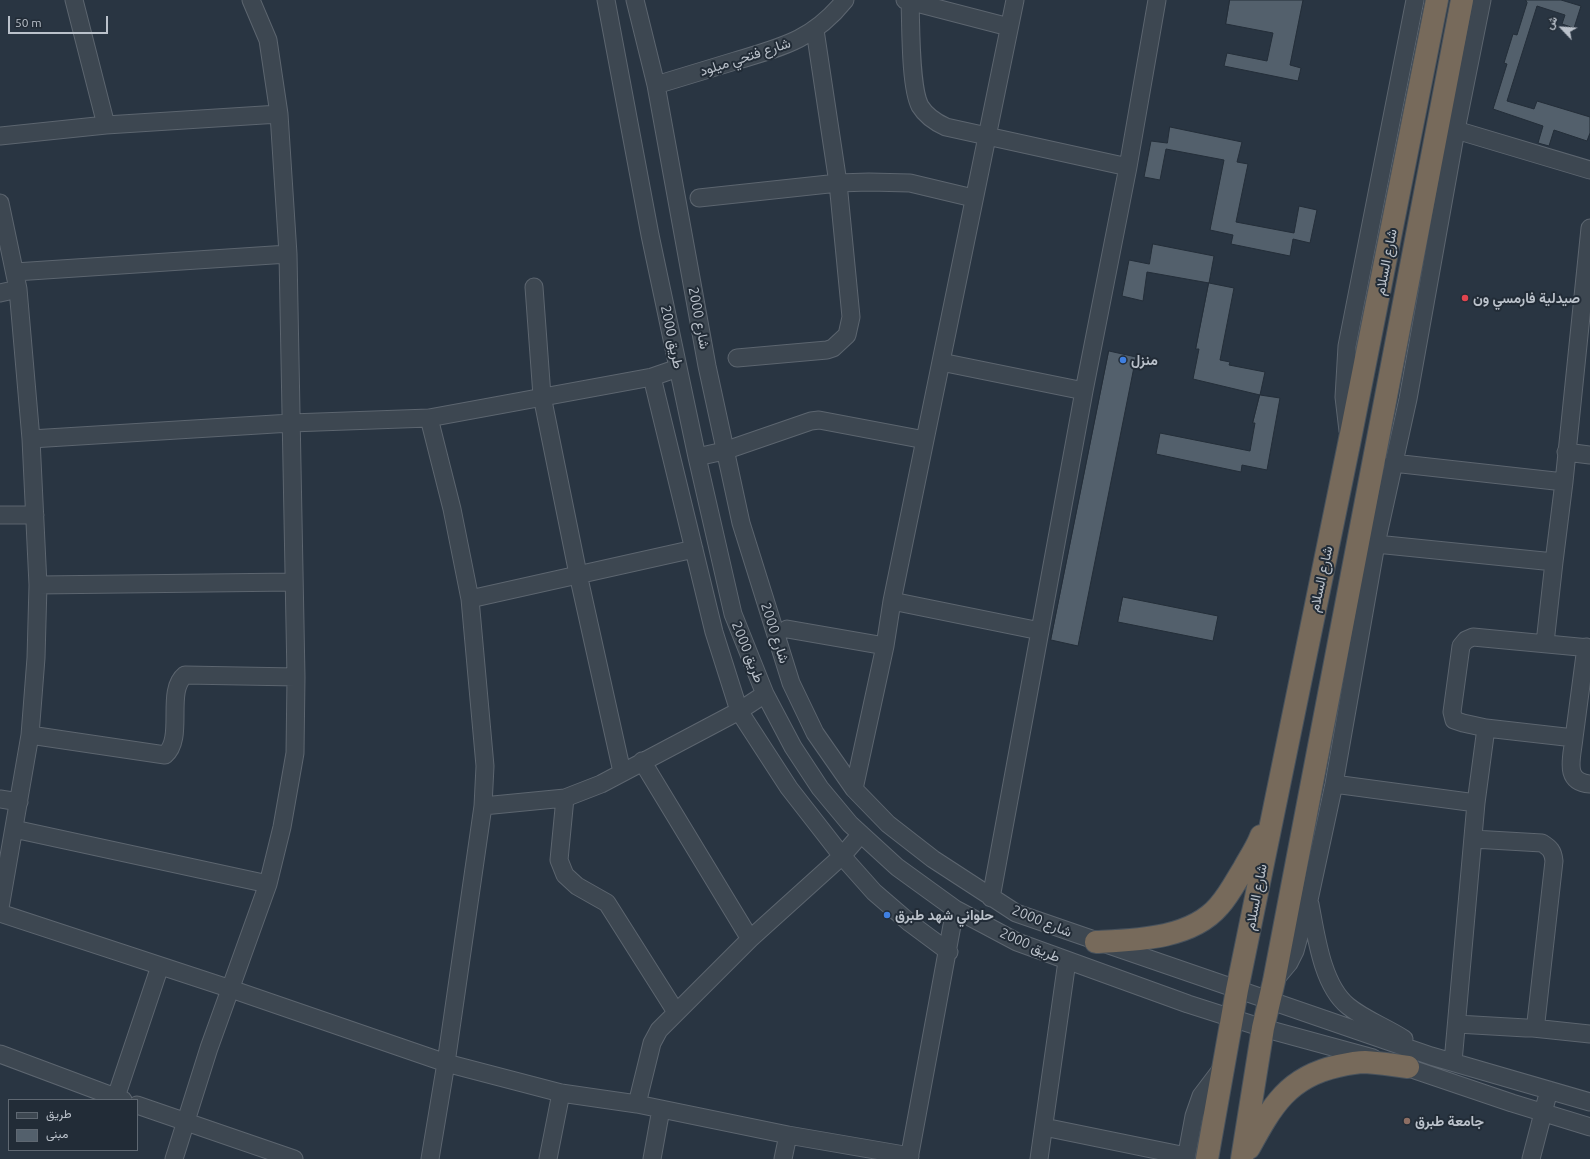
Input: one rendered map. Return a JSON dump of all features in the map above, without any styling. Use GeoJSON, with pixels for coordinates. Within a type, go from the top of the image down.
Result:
{"type":"FeatureCollection","features":[{"type":"Feature","properties":{"kind":"highway","name":"شارع السلام"},"geometry":{"type":"LineString","coordinates":[[1208,1159],[1237,990],[1349,444],[1437,0]]}},
{"type":"Feature","properties":{"kind":"highway","name":"شارع السلام"},"geometry":{"type":"LineString","coordinates":[[1242,1159],[1263,1028],[1462,0]]}},
{"type":"Feature","properties":{"kind":"highway"},"geometry":{"type":"LineString","coordinates":[[1096,942],[1164,936],[1203,919],[1218,907],[1231,890],[1258,843],[1274,807]]}},
{"type":"Feature","properties":{"kind":"highway"},"geometry":{"type":"LineString","coordinates":[[1242,1159],[1265,1119],[1276,1104],[1303,1078],[1321,1070],[1364,1062],[1408,1067]]}},
{"type":"Feature","properties":{"kind":"street"},"geometry":{"type":"LineString","coordinates":[[74,0],[106,125]]}},
{"type":"Feature","properties":{"kind":"street"},"geometry":{"type":"LineString","coordinates":[[174,1159],[209,1048],[268,884],[282,827],[295,752],[296,677],[288,254],[279,114],[268,40],[251,0]]}},
{"type":"Feature","properties":{"kind":"street","name":"طريق 2000"},"geometry":{"type":"LineString","coordinates":[[606,0],[650,235],[697,457],[733,614],[765,694],[792,747],[820,788],[861,834],[897,867],[956,909],[1017,942],[1188,1004],[1263,1028],[1408,1067],[1542,1113],[1590,1127]]}},
{"type":"Feature","properties":{"kind":"street","name":"شارع 2000"},"geometry":{"type":"LineString","coordinates":[[635,0],[656,85],[724,451],[741,523],[791,683],[815,733],[854,789],[888,824],[933,859],[1016,913],[1237,990],[1271,991],[1431,1056]]}},
{"type":"Feature","properties":{"kind":"street","name":"شارع فتحي ميلود"},"geometry":{"type":"LineString","coordinates":[[656,85],[787,45],[815,30],[836,11],[845,0]]}},
{"type":"Feature","properties":{"kind":"street"},"geometry":{"type":"LineString","coordinates":[[854,789],[885,646],[892,601],[973,198],[1015,0]]}},
{"type":"Feature","properties":{"kind":"street"},"geometry":{"type":"LineString","coordinates":[[1349,444],[1344,397],[1347,346],[1415,0]]}},
{"type":"Feature","properties":{"kind":"street"},"geometry":{"type":"LineString","coordinates":[[1271,991],[1295,951],[1309,900],[1334,784],[1376,544],[1408,399],[1456,130],[1482,0]]}},
{"type":"Feature","properties":{"kind":"street"},"geometry":{"type":"LineString","coordinates":[[1009,27],[907,1],[915,88],[920,105],[930,119],[946,127],[1128,167]]}},
{"type":"Feature","properties":{"kind":"street"},"geometry":{"type":"LineString","coordinates":[[992,898],[1084,391],[1128,167],[1156,1]]}},
{"type":"Feature","properties":{"kind":"street"},"geometry":{"type":"LineString","coordinates":[[737,358],[827,350],[838,344],[847,335],[851,317],[838,183],[815,30]]}},
{"type":"Feature","properties":{"kind":"street"},"geometry":{"type":"LineString","coordinates":[[0,136],[106,125],[279,114]]}},
{"type":"Feature","properties":{"kind":"street"},"geometry":{"type":"LineString","coordinates":[[1456,130],[1590,170]]}},
{"type":"Feature","properties":{"kind":"street"},"geometry":{"type":"LineString","coordinates":[[699,198],[838,183],[869,182],[910,183],[973,198]]}},
{"type":"Feature","properties":{"kind":"street"},"geometry":{"type":"LineString","coordinates":[[0,203],[18,289],[31,439],[38,585],[36,658],[30,735],[14,829],[2,883],[0,908]]}},
{"type":"Feature","properties":{"kind":"street"},"geometry":{"type":"LineString","coordinates":[[1545,643],[1564,482],[1590,228]]}},
{"type":"Feature","properties":{"kind":"street"},"geometry":{"type":"LineString","coordinates":[[15,272],[288,254]]}},
{"type":"Feature","properties":{"kind":"street"},"geometry":{"type":"LineString","coordinates":[[534,287],[542,396],[578,574],[622,772]]}},
{"type":"Feature","properties":{"kind":"street"},"geometry":{"type":"LineString","coordinates":[[0,293],[18,289]]}},
{"type":"Feature","properties":{"kind":"street"},"geometry":{"type":"LineString","coordinates":[[941,362],[1084,391]]}},
{"type":"Feature","properties":{"kind":"street"},"geometry":{"type":"LineString","coordinates":[[31,439],[291,423],[429,418],[542,396],[652,377],[678,368]]}},
{"type":"Feature","properties":{"kind":"street"},"geometry":{"type":"LineString","coordinates":[[652,377],[714,632],[739,711],[789,788],[842,856],[874,892],[910,923],[949,952]]}},
{"type":"Feature","properties":{"kind":"street"},"geometry":{"type":"LineString","coordinates":[[429,418],[452,509],[470,599],[485,766],[483,806],[446,1063],[430,1159]]}},
{"type":"Feature","properties":{"kind":"street"},"geometry":{"type":"LineString","coordinates":[[697,457],[724,451],[811,420],[820,420],[925,440]]}},
{"type":"Feature","properties":{"kind":"street"},"geometry":{"type":"LineString","coordinates":[[1566,452],[1590,455]]}},
{"type":"Feature","properties":{"kind":"street"},"geometry":{"type":"LineString","coordinates":[[1393,463],[1564,482]]}},
{"type":"Feature","properties":{"kind":"street"},"geometry":{"type":"LineString","coordinates":[[0,515],[35,515]]}},
{"type":"Feature","properties":{"kind":"street"},"geometry":{"type":"LineString","coordinates":[[1376,544],[1554,562]]}},
{"type":"Feature","properties":{"kind":"street"},"geometry":{"type":"LineString","coordinates":[[470,599],[694,549]]}},
{"type":"Feature","properties":{"kind":"street"},"geometry":{"type":"LineString","coordinates":[[38,585],[294,582]]}},
{"type":"Feature","properties":{"kind":"street"},"geometry":{"type":"LineString","coordinates":[[892,601],[1040,631]]}},
{"type":"Feature","properties":{"kind":"street"},"geometry":{"type":"LineString","coordinates":[[787,629],[885,646]]}},
{"type":"Feature","properties":{"kind":"street"},"geometry":{"type":"LineString","coordinates":[[1574,738],[1486,728],[1454,720],[1452,712],[1461,646],[1466,640],[1473,637],[1588,647],[1574,738],[1571,770],[1574,778],[1580,783],[1590,784]]}},
{"type":"Feature","properties":{"kind":"street"},"geometry":{"type":"LineString","coordinates":[[30,735],[165,756],[172,747],[178,684],[185,675],[296,677]]}},
{"type":"Feature","properties":{"kind":"street"},"geometry":{"type":"LineString","coordinates":[[483,806],[565,798],[600,784],[739,711],[765,694]]}},
{"type":"Feature","properties":{"kind":"street"},"geometry":{"type":"LineString","coordinates":[[1452,1062],[1457,1024],[1476,803],[1486,728]]}},
{"type":"Feature","properties":{"kind":"street"},"geometry":{"type":"LineString","coordinates":[[642,761],[750,939]]}},
{"type":"Feature","properties":{"kind":"street"},"geometry":{"type":"LineString","coordinates":[[1334,784],[1476,803]]}},
{"type":"Feature","properties":{"kind":"street"},"geometry":{"type":"LineString","coordinates":[[565,798],[559,860],[565,875],[577,886],[607,903],[676,1012]]}},
{"type":"Feature","properties":{"kind":"street"},"geometry":{"type":"LineString","coordinates":[[0,799],[19,802]]}},
{"type":"Feature","properties":{"kind":"street"},"geometry":{"type":"LineString","coordinates":[[14,829],[268,884]]}},
{"type":"Feature","properties":{"kind":"street"},"geometry":{"type":"LineString","coordinates":[[637,1104],[652,1043],[659,1030],[750,939],[842,856],[861,834]]}},
{"type":"Feature","properties":{"kind":"street"},"geometry":{"type":"LineString","coordinates":[[1473,839],[1542,843],[1549,847],[1553,853],[1536,1022],[1533,1028]]}},
{"type":"Feature","properties":{"kind":"street"},"geometry":{"type":"LineString","coordinates":[[1309,900],[1318,951],[1338,994],[1348,1006],[1431,1056],[1590,1102]]}},
{"type":"Feature","properties":{"kind":"street"},"geometry":{"type":"LineString","coordinates":[[0,913],[231,989],[446,1063],[561,1093],[637,1104],[788,1135],[909,1157],[956,909]]}},
{"type":"Feature","properties":{"kind":"street"},"geometry":{"type":"LineString","coordinates":[[1039,1159],[1067,961]]}},
{"type":"Feature","properties":{"kind":"street"},"geometry":{"type":"LineString","coordinates":[[0,1054],[119,1099],[160,966]]}},
{"type":"Feature","properties":{"kind":"street"},"geometry":{"type":"LineString","coordinates":[[1457,1024],[1533,1028],[1590,1034]]}},
{"type":"Feature","properties":{"kind":"street"},"geometry":{"type":"LineString","coordinates":[[1044,1127],[1186,1157],[1194,1116],[1201,1096],[1224,1065]]}},
{"type":"Feature","properties":{"kind":"street"},"geometry":{"type":"LineString","coordinates":[[1531,1159],[1549,1090]]}},
{"type":"Feature","properties":{"kind":"street"},"geometry":{"type":"LineString","coordinates":[[548,1159],[561,1093]]}},
{"type":"Feature","properties":{"kind":"street"},"geometry":{"type":"LineString","coordinates":[[138,1105],[185,1123],[294,1159]]}},
{"type":"Feature","properties":{"kind":"street"},"geometry":{"type":"LineString","coordinates":[[652,1159],[661,1109]]}},
{"type":"Feature","properties":{"kind":"street"},"geometry":{"type":"LineString","coordinates":[[783,1159],[788,1135]]}},
{"type":"Feature","properties":{"kind":"building"},"geometry":{"type":"Polygon","coordinates":[[[1230,0],[1303,0],[1290,65],[1301,68],[1298,81],[1224,66],[1227,53],[1267,61],[1273,33],[1226,24],[1230,0]]]}},
{"type":"Feature","properties":{"kind":"building"},"geometry":{"type":"Polygon","coordinates":[[[1526,0],[1561,0],[1581,6],[1574,28],[1562,24],[1565,15],[1537,6],[1507,101],[1534,109],[1537,101],[1590,117],[1590,133],[1587,141],[1554,130],[1549,146],[1538,143],[1543,126],[1493,109],[1507,64],[1504,63],[1513,34],[1517,35],[1527,3],[1526,0]]]}},
{"type":"Feature","properties":{"kind":"building"},"geometry":{"type":"Polygon","coordinates":[[[1170,127],[1242,142],[1237,162],[1248,164],[1236,222],[1294,233],[1299,206],[1317,210],[1310,243],[1293,239],[1290,256],[1231,244],[1233,235],[1210,230],[1224,160],[1166,149],[1160,180],[1144,177],[1151,141],[1167,143],[1170,127]]]}},
{"type":"Feature","properties":{"kind":"building"},"geometry":{"type":"Polygon","coordinates":[[[1153,244],[1214,256],[1209,283],[1147,272],[1143,301],[1122,296],[1129,260],[1149,264],[1153,244]]]}},
{"type":"Feature","properties":{"kind":"building"},"geometry":{"type":"Polygon","coordinates":[[[1209,283],[1234,288],[1220,360],[1230,362],[1229,365],[1265,372],[1260,395],[1193,379],[1199,349],[1196,349],[1209,283]]]}},
{"type":"Feature","properties":{"kind":"building"},"geometry":{"type":"Polygon","coordinates":[[[1109,351],[1136,357],[1078,646],[1051,640],[1109,351]]]}},
{"type":"Feature","properties":{"kind":"building"},"geometry":{"type":"Polygon","coordinates":[[[1260,395],[1280,398],[1267,470],[1242,465],[1241,472],[1156,454],[1160,433],[1250,451],[1255,423],[1253,423],[1260,395]]]}},
{"type":"Feature","properties":{"kind":"building"},"geometry":{"type":"Polygon","coordinates":[[[1123,597],[1218,616],[1213,641],[1118,622],[1123,597]]]}},
{"type":"Feature","properties":{"kind":"place","name":"صيدلية فارمسي ون"},"geometry":{"type":"Point","coordinates":[1465,298]}},
{"type":"Feature","properties":{"kind":"place","name":"منزل"},"geometry":{"type":"Point","coordinates":[1123,360]}},
{"type":"Feature","properties":{"kind":"place","name":"حلواني شهد طبرق"},"geometry":{"type":"Point","coordinates":[887,915]}},
{"type":"Feature","properties":{"kind":"place","name":"جامعة طبرق"},"geometry":{"type":"Point","coordinates":[1407,1121]}}]}
